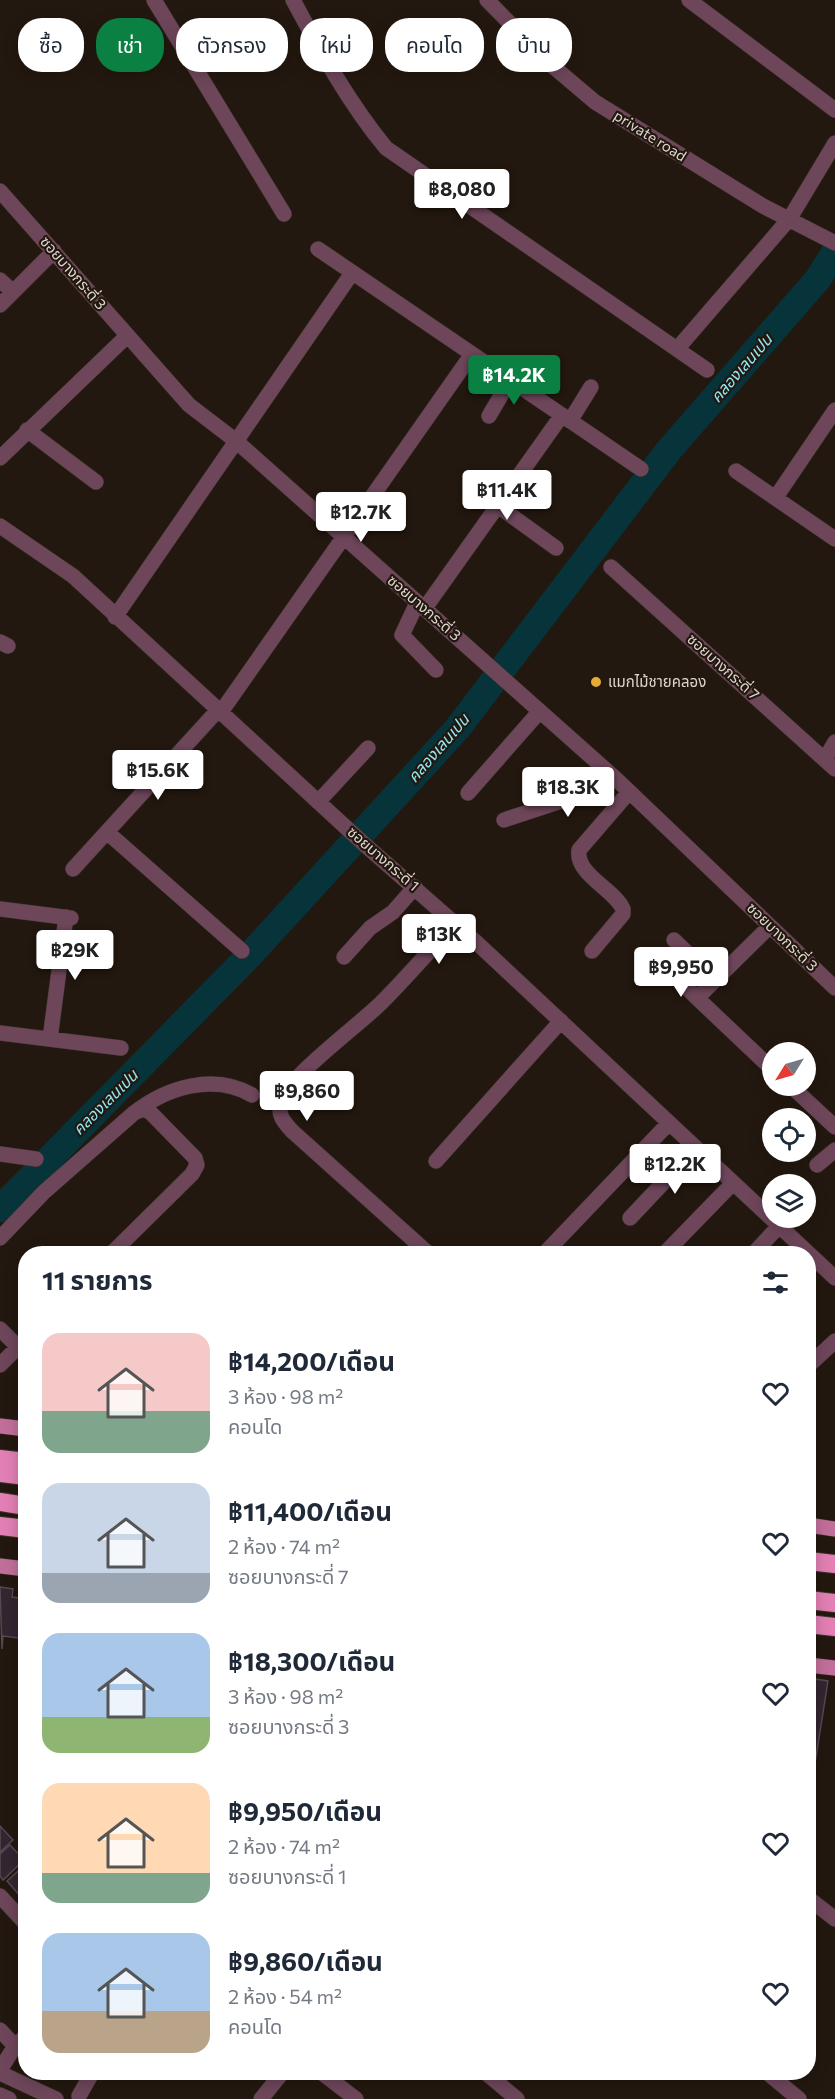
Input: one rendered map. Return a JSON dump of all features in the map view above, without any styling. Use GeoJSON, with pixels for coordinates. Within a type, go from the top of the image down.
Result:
{"type":"FeatureCollection","features":[{"type":"Feature","properties":{"kind":"highway"},"geometry":{"type":"LineString","coordinates":[[0,1459],[18,1461]]}},
{"type":"Feature","properties":{"kind":"highway"},"geometry":{"type":"LineString","coordinates":[[0,1473],[18,1475]]}},
{"type":"Feature","properties":{"kind":"highway"},"geometry":{"type":"LineString","coordinates":[[0,1502],[18,1505]]}},
{"type":"Feature","properties":{"kind":"highway"},"geometry":{"type":"LineString","coordinates":[[0,1526],[18,1528]]}},
{"type":"Feature","properties":{"kind":"highway"},"geometry":{"type":"LineString","coordinates":[[816,1561],[835,1564]]}},
{"type":"Feature","properties":{"kind":"highway"},"geometry":{"type":"LineString","coordinates":[[816,1570],[835,1572]]}},
{"type":"Feature","properties":{"kind":"highway"},"geometry":{"type":"LineString","coordinates":[[816,1601],[835,1603]]}},
{"type":"Feature","properties":{"kind":"highway"},"geometry":{"type":"LineString","coordinates":[[816,1625],[835,1628]]}},
{"type":"Feature","properties":{"kind":"main road"},"geometry":{"type":"LineString","coordinates":[[0,1426],[18,1428]]}},
{"type":"Feature","properties":{"kind":"main road"},"geometry":{"type":"LineString","coordinates":[[816,1526],[835,1529]]}},
{"type":"Feature","properties":{"kind":"main road"},"geometry":{"type":"LineString","coordinates":[[0,1566],[18,1568]]}},
{"type":"Feature","properties":{"kind":"main road"},"geometry":{"type":"LineString","coordinates":[[816,1666],[835,1668]]}},
{"type":"Feature","properties":{"kind":"street"},"geometry":{"type":"LineString","coordinates":[[154,0],[284,214]]}},
{"type":"Feature","properties":{"kind":"street"},"geometry":{"type":"LineString","coordinates":[[293,0],[338,84],[358,115],[386,148],[707,370]]}},
{"type":"Feature","properties":{"kind":"street","name":"private road"},"geometry":{"type":"LineString","coordinates":[[487,0],[549,63],[595,102],[763,206],[835,243]]}},
{"type":"Feature","properties":{"kind":"street"},"geometry":{"type":"LineString","coordinates":[[689,0],[835,110]]}},
{"type":"Feature","properties":{"kind":"street"},"geometry":{"type":"LineString","coordinates":[[676,349],[790,218],[835,143]]}},
{"type":"Feature","properties":{"kind":"street","name":"ซอยบางกระดี่ 3"},"geometry":{"type":"LineString","coordinates":[[0,191],[189,405],[236,441],[615,778],[835,988]]}},
{"type":"Feature","properties":{"kind":"street"},"geometry":{"type":"LineString","coordinates":[[318,249],[641,469]]}},
{"type":"Feature","properties":{"kind":"street"},"geometry":{"type":"LineString","coordinates":[[0,305],[54,251]]}},
{"type":"Feature","properties":{"kind":"street"},"geometry":{"type":"LineString","coordinates":[[115,617],[352,273]]}},
{"type":"Feature","properties":{"kind":"street"},"geometry":{"type":"LineString","coordinates":[[0,280],[13,292]]}},
{"type":"Feature","properties":{"kind":"street"},"geometry":{"type":"LineString","coordinates":[[0,458],[127,336]]}},
{"type":"Feature","properties":{"kind":"street"},"geometry":{"type":"LineString","coordinates":[[73,869],[219,711],[345,537],[472,354]]}},
{"type":"Feature","properties":{"kind":"street"},"geometry":{"type":"LineString","coordinates":[[489,416],[510,380]]}},
{"type":"Feature","properties":{"kind":"street"},"geometry":{"type":"LineString","coordinates":[[436,670],[402,635],[421,606],[591,387]]}},
{"type":"Feature","properties":{"kind":"street"},"geometry":{"type":"LineString","coordinates":[[776,497],[835,410]]}},
{"type":"Feature","properties":{"kind":"street"},"geometry":{"type":"LineString","coordinates":[[27,430],[96,482]]}},
{"type":"Feature","properties":{"kind":"street"},"geometry":{"type":"LineString","coordinates":[[736,471],[835,539]]}},
{"type":"Feature","properties":{"kind":"street"},"geometry":{"type":"LineString","coordinates":[[498,506],[556,548]]}},
{"type":"Feature","properties":{"kind":"street","name":"ซอยบางกระดี่ 1"},"geometry":{"type":"LineString","coordinates":[[0,526],[74,576],[115,617],[356,837],[416,887],[762,1210]]}},
{"type":"Feature","properties":{"kind":"street","name":"ซอยบางกระดี่ 7"},"geometry":{"type":"LineString","coordinates":[[611,567],[830,764]]}},
{"type":"Feature","properties":{"kind":"street"},"geometry":{"type":"LineString","coordinates":[[468,793],[540,711]]}},
{"type":"Feature","properties":{"kind":"street"},"geometry":{"type":"LineString","coordinates":[[830,764],[835,742]]}},
{"type":"Feature","properties":{"kind":"street"},"geometry":{"type":"LineString","coordinates":[[318,802],[368,748]]}},
{"type":"Feature","properties":{"kind":"street"},"geometry":{"type":"LineString","coordinates":[[504,820],[595,790],[615,778]]}},
{"type":"Feature","properties":{"kind":"street"},"geometry":{"type":"LineString","coordinates":[[592,951],[623,914],[623,909],[583,866],[578,857],[579,850],[629,792]]}},
{"type":"Feature","properties":{"kind":"street"},"geometry":{"type":"LineString","coordinates":[[108,833],[242,951]]}},
{"type":"Feature","properties":{"kind":"street"},"geometry":{"type":"LineString","coordinates":[[344,957],[370,928],[393,912],[416,887]]}},
{"type":"Feature","properties":{"kind":"street"},"geometry":{"type":"LineString","coordinates":[[0,909],[69,918],[50,1039]]}},
{"type":"Feature","properties":{"kind":"street"},"geometry":{"type":"LineString","coordinates":[[420,1246],[292,1131],[283,1120],[280,1110],[284,1095],[306,1071],[382,1002],[455,923]]}},
{"type":"Feature","properties":{"kind":"street"},"geometry":{"type":"LineString","coordinates":[[698,999],[714,979],[770,926]]}},
{"type":"Feature","properties":{"kind":"street"},"geometry":{"type":"LineString","coordinates":[[674,940],[714,979]]}},
{"type":"Feature","properties":{"kind":"street"},"geometry":{"type":"LineString","coordinates":[[684,986],[762,1060]]}},
{"type":"Feature","properties":{"kind":"street"},"geometry":{"type":"LineString","coordinates":[[436,1161],[561,1021]]}},
{"type":"Feature","properties":{"kind":"street"},"geometry":{"type":"LineString","coordinates":[[0,1033],[121,1048]]}},
{"type":"Feature","properties":{"kind":"street"},"geometry":{"type":"LineString","coordinates":[[0,1238],[44,1192],[134,1113],[160,1095],[203,1083],[230,1084],[252,1095]]}},
{"type":"Feature","properties":{"kind":"street"},"geometry":{"type":"LineString","coordinates":[[802,1096],[835,1127]]}},
{"type":"Feature","properties":{"kind":"street"},"geometry":{"type":"LineString","coordinates":[[119,1246],[192,1174],[197,1165],[195,1158],[150,1112],[143,1109],[134,1113]]}},
{"type":"Feature","properties":{"kind":"street"},"geometry":{"type":"LineString","coordinates":[[552,1246],[669,1123]]}},
{"type":"Feature","properties":{"kind":"street"},"geometry":{"type":"LineString","coordinates":[[630,1218],[696,1149]]}},
{"type":"Feature","properties":{"kind":"street"},"geometry":{"type":"LineString","coordinates":[[817,1165],[835,1150]]}},
{"type":"Feature","properties":{"kind":"street"},"geometry":{"type":"LineString","coordinates":[[0,1154],[36,1159]]}},
{"type":"Feature","properties":{"kind":"street"},"geometry":{"type":"LineString","coordinates":[[672,1246],[733,1183]]}},
{"type":"Feature","properties":{"kind":"street"},"geometry":{"type":"LineString","coordinates":[[760,1246],[777,1228]]}},
{"type":"Feature","properties":{"kind":"street","name":"ซอยบางกระดี่ 1"},"geometry":{"type":"LineString","coordinates":[[781,1228],[801,1246]]}},
{"type":"Feature","properties":{"kind":"street","name":"ซอยบางกระดี่ 1"},"geometry":{"type":"LineString","coordinates":[[816,1260],[835,1278]]}},
{"type":"Feature","properties":{"kind":"street"},"geometry":{"type":"LineString","coordinates":[[0,1329],[18,1340]]}},
{"type":"Feature","properties":{"kind":"street"},"geometry":{"type":"LineString","coordinates":[[816,1359],[835,1341]]}},
{"type":"Feature","properties":{"kind":"street"},"geometry":{"type":"LineString","coordinates":[[0,1365],[18,1347]]}},
{"type":"Feature","properties":{"kind":"street"},"geometry":{"type":"LineString","coordinates":[[0,1896],[18,1915]]}},
{"type":"Feature","properties":{"kind":"street"},"geometry":{"type":"LineString","coordinates":[[816,1904],[835,1919]]}},
{"type":"Feature","properties":{"kind":"street"},"geometry":{"type":"LineString","coordinates":[[0,2030],[18,2040]]}},
{"type":"Feature","properties":{"kind":"street"},"geometry":{"type":"LineString","coordinates":[[18,2044],[0,2071],[56,2099]]}},
{"type":"Feature","properties":{"kind":"street"},"geometry":{"type":"LineString","coordinates":[[77,2098],[88,2080]]}},
{"type":"Feature","properties":{"kind":"street"},"geometry":{"type":"LineString","coordinates":[[261,2099],[276,2080]]}},
{"type":"Feature","properties":{"kind":"street"},"geometry":{"type":"LineString","coordinates":[[331,2080],[356,2099]]}},
{"type":"Feature","properties":{"kind":"street"},"geometry":{"type":"LineString","coordinates":[[494,2080],[517,2099]]}},
{"type":"Feature","properties":{"kind":"street"},"geometry":{"type":"LineString","coordinates":[[776,2080],[799,2099]]}},
{"type":"Feature","properties":{"kind":"street"},"geometry":{"type":"LineString","coordinates":[[0,2095],[9,2099]]}},
{"type":"Feature","properties":{"kind":"building"},"geometry":{"type":"Polygon","coordinates":[[[0,1587],[13,1589],[12,1597],[18,1598],[18,1638],[3,1636],[2,1649],[0,1587]]]}},
{"type":"Feature","properties":{"kind":"building"},"geometry":{"type":"Polygon","coordinates":[[[816,1679],[828,1681],[816,1757],[816,1679]]]}},
{"type":"Feature","properties":{"kind":"building"},"geometry":{"type":"Polygon","coordinates":[[[0,1826],[13,1840],[0,1852],[0,1826]]]}},
{"type":"Feature","properties":{"kind":"building"},"geometry":{"type":"Polygon","coordinates":[[[10,1845],[18,1854],[18,1866],[3,1880],[0,1876],[0,1854],[10,1845]]]}},
{"type":"Feature","properties":{"kind":"building"},"geometry":{"type":"Polygon","coordinates":[[[18,1871],[18,1893],[7,1881],[18,1871]]]}},
{"type":"Feature","properties":{"kind":"waterway","name":"คลองเลนเปน"},"geometry":{"type":"LineString","coordinates":[[0,1209],[249,956],[457,729],[669,450],[818,279],[835,252]]}},
{"type":"Feature","properties":{"kind":"place","name":"แมกไม้ชายคลอง"},"geometry":{"type":"Point","coordinates":[596,682]}}]}
